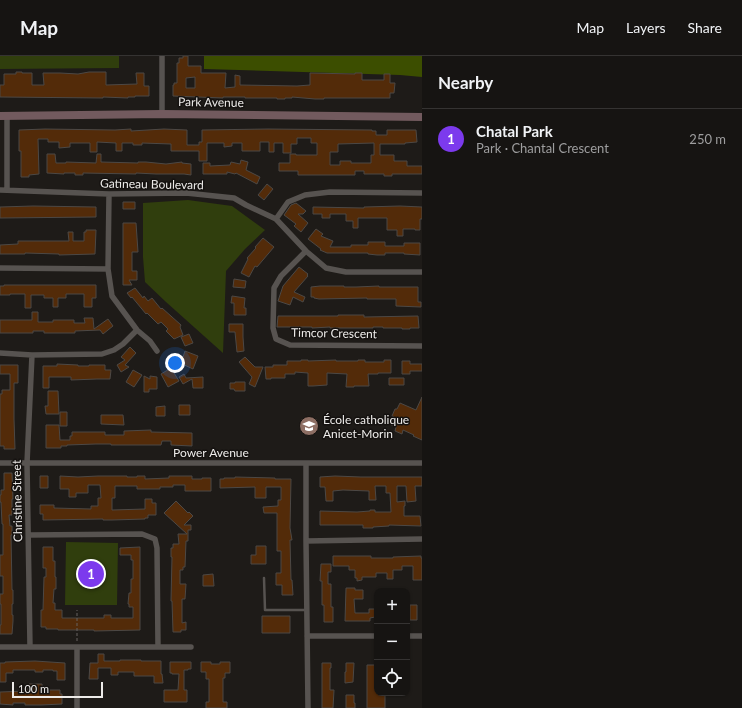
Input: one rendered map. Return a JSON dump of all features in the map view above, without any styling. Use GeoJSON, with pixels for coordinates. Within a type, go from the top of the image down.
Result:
{"type":"FeatureCollection","features":[{"type":"Feature","properties":{"kind":"street"},"geometry":{"type":"LineString","coordinates":[[162,56],[162,114]]}},
{"type":"Feature","properties":{"kind":"street","name":"Park Avenue"},"geometry":{"type":"LineString","coordinates":[[3,116],[162,114],[422,117]]}},
{"type":"Feature","properties":{"kind":"street"},"geometry":{"type":"LineString","coordinates":[[3,116],[7,190]]}},
{"type":"Feature","properties":{"kind":"street","name":"Gatineau Boulevard"},"geometry":{"type":"LineString","coordinates":[[0,190],[109,194],[186,193],[234,198],[276,219],[306,251],[326,268],[346,272],[422,272]]}},
{"type":"Feature","properties":{"kind":"street"},"geometry":{"type":"LineString","coordinates":[[276,219],[288,202],[305,195],[330,192],[422,193]]}},
{"type":"Feature","properties":{"kind":"street"},"geometry":{"type":"LineString","coordinates":[[109,194],[108,269],[112,296],[137,330],[150,341],[157,351]]}},
{"type":"Feature","properties":{"kind":"street","name":"Timcor Crescent"},"geometry":{"type":"LineString","coordinates":[[306,251],[281,276],[274,288],[273,328],[276,339],[290,345],[422,346]]}},
{"type":"Feature","properties":{"kind":"street"},"geometry":{"type":"LineString","coordinates":[[0,268],[108,269]]}},
{"type":"Feature","properties":{"kind":"street"},"geometry":{"type":"LineString","coordinates":[[0,352],[32,355],[102,354],[114,350],[123,344],[137,330]]}},
{"type":"Feature","properties":{"kind":"street","name":"Christine Street"},"geometry":{"type":"LineString","coordinates":[[30,647],[27,463],[32,355]]}},
{"type":"Feature","properties":{"kind":"street","name":"Power Avenue"},"geometry":{"type":"LineString","coordinates":[[0,463],[422,463]]}},
{"type":"Feature","properties":{"kind":"street"},"geometry":{"type":"LineString","coordinates":[[306,463],[308,708]]}},
{"type":"Feature","properties":{"kind":"street"},"geometry":{"type":"LineString","coordinates":[[29,536],[142,534],[155,539],[157,548],[158,647]]}},
{"type":"Feature","properties":{"kind":"street"},"geometry":{"type":"LineString","coordinates":[[306,541],[422,539]]}},
{"type":"Feature","properties":{"kind":"street"},"geometry":{"type":"LineString","coordinates":[[307,636],[374,636]]}},
{"type":"Feature","properties":{"kind":"street"},"geometry":{"type":"LineString","coordinates":[[410,636],[422,636]]}},
{"type":"Feature","properties":{"kind":"street"},"geometry":{"type":"LineString","coordinates":[[0,647],[191,647]]}},
{"type":"Feature","properties":{"kind":"street"},"geometry":{"type":"LineString","coordinates":[[77,647],[77,708]]}},
{"type":"Feature","properties":{"kind":"lane"},"geometry":{"type":"LineString","coordinates":[[264,578],[265,610],[307,610]]}},
{"type":"Feature","properties":{"kind":"path"},"geometry":{"type":"LineString","coordinates":[[77,610],[77,647]]}},
{"type":"Feature","properties":{"kind":"green space"},"geometry":{"type":"Polygon","coordinates":[[[0,56],[119,56],[119,68],[0,69],[0,56]]]}},
{"type":"Feature","properties":{"kind":"green space"},"geometry":{"type":"Polygon","coordinates":[[[204,56],[422,56],[422,77],[204,69],[204,56]]]}},
{"type":"Feature","properties":{"kind":"green space"},"geometry":{"type":"Polygon","coordinates":[[[188,200],[232,206],[265,230],[245,249],[226,271],[223,353],[145,282],[143,257],[143,203],[188,200]]]}},
{"type":"Feature","properties":{"kind":"green space"},"geometry":{"type":"Polygon","coordinates":[[[66,542],[118,543],[117,605],[65,605],[66,542]]]}},
{"type":"Feature","properties":{"kind":"building"},"geometry":{"type":"Polygon","coordinates":[[[183,56],[188,56],[188,66],[201,66],[201,73],[226,73],[225,88],[235,87],[235,75],[240,76],[240,85],[297,86],[310,85],[310,73],[362,73],[362,80],[384,80],[384,74],[390,74],[390,83],[395,83],[394,93],[390,93],[390,98],[324,99],[292,97],[277,99],[173,96],[173,85],[174,83],[177,83],[177,63],[179,63],[179,58],[183,58],[183,56]],[[195,77],[186,78],[186,88],[195,88],[195,77]]]}},
{"type":"Feature","properties":{"kind":"building"},"geometry":{"type":"Polygon","coordinates":[[[16,72],[32,73],[32,85],[44,85],[43,73],[78,74],[89,72],[106,72],[106,85],[137,84],[136,73],[144,73],[144,86],[149,86],[149,96],[135,96],[128,98],[0,97],[0,85],[4,85],[4,74],[16,74],[16,72]]]}},
{"type":"Feature","properties":{"kind":"building"},"geometry":{"type":"Polygon","coordinates":[[[19,130],[187,130],[187,145],[199,145],[199,142],[202,142],[202,130],[372,130],[376,131],[376,135],[387,135],[387,130],[416,130],[417,142],[405,144],[380,144],[380,155],[394,155],[394,161],[407,161],[407,166],[422,166],[422,174],[392,174],[392,176],[384,176],[384,174],[364,174],[364,171],[355,171],[355,175],[298,175],[298,171],[279,171],[279,163],[290,163],[290,154],[317,155],[317,143],[311,143],[311,138],[297,138],[297,144],[291,144],[291,153],[283,153],[283,143],[274,143],[274,152],[269,152],[269,142],[260,142],[260,151],[242,151],[242,143],[232,143],[232,146],[224,147],[224,143],[207,143],[207,161],[199,161],[199,151],[171,151],[171,144],[142,143],[142,145],[133,145],[133,143],[122,143],[122,151],[116,151],[116,143],[97,142],[97,152],[90,152],[90,143],[70,143],[70,147],[59,148],[59,142],[48,142],[48,139],[38,139],[39,174],[29,175],[29,177],[21,177],[19,130]],[[374,143],[338,144],[338,152],[330,152],[330,165],[340,165],[340,161],[351,161],[351,163],[371,163],[371,155],[374,155],[374,143]]]}},
{"type":"Feature","properties":{"kind":"building"},"geometry":{"type":"Polygon","coordinates":[[[47,154],[55,154],[56,163],[96,163],[97,154],[101,154],[101,162],[146,162],[166,164],[182,162],[191,164],[191,175],[83,173],[83,175],[75,175],[75,173],[47,173],[47,154]]]}},
{"type":"Feature","properties":{"kind":"building"},"geometry":{"type":"Polygon","coordinates":[[[241,160],[248,162],[246,170],[260,177],[257,184],[236,173],[227,172],[227,174],[203,174],[203,163],[210,163],[210,166],[230,165],[231,162],[240,164],[241,160]]]}},
{"type":"Feature","properties":{"kind":"building"},"geometry":{"type":"Polygon","coordinates":[[[267,184],[273,189],[264,200],[258,195],[267,184]]]}},
{"type":"Feature","properties":{"kind":"building"},"geometry":{"type":"Polygon","coordinates":[[[123,202],[135,202],[135,209],[123,209],[123,202]]]}},
{"type":"Feature","properties":{"kind":"building"},"geometry":{"type":"Polygon","coordinates":[[[296,203],[306,211],[303,214],[298,214],[308,223],[301,232],[294,226],[296,224],[284,215],[291,205],[296,203]]]}},
{"type":"Feature","properties":{"kind":"building"},"geometry":{"type":"Polygon","coordinates":[[[400,206],[422,207],[420,230],[403,229],[403,236],[397,236],[397,230],[387,230],[387,218],[358,218],[358,228],[353,228],[353,221],[346,221],[346,214],[330,214],[330,218],[322,218],[322,214],[313,214],[313,207],[364,208],[400,206]]]}},
{"type":"Feature","properties":{"kind":"building"},"geometry":{"type":"Polygon","coordinates":[[[0,207],[96,207],[96,217],[0,218],[0,207]]]}},
{"type":"Feature","properties":{"kind":"building"},"geometry":{"type":"Polygon","coordinates":[[[123,223],[136,223],[138,252],[132,252],[132,271],[137,271],[137,280],[129,280],[132,285],[123,285],[123,223]]]}},
{"type":"Feature","properties":{"kind":"building"},"geometry":{"type":"Polygon","coordinates":[[[316,229],[323,234],[321,236],[333,241],[330,247],[368,245],[368,242],[385,242],[385,246],[404,246],[404,243],[420,243],[420,255],[404,253],[385,253],[385,255],[377,255],[368,253],[327,253],[320,250],[321,249],[308,239],[316,229]]]}},
{"type":"Feature","properties":{"kind":"building"},"geometry":{"type":"Polygon","coordinates":[[[86,230],[96,230],[95,254],[0,254],[0,245],[18,244],[18,241],[69,241],[68,232],[73,232],[73,241],[84,241],[84,232],[86,232],[86,230]]]}},
{"type":"Feature","properties":{"kind":"building"},"geometry":{"type":"Polygon","coordinates":[[[263,238],[274,247],[257,267],[255,266],[249,277],[241,273],[248,259],[247,258],[263,238]]]}},
{"type":"Feature","properties":{"kind":"building"},"geometry":{"type":"Polygon","coordinates":[[[299,267],[308,274],[308,276],[294,292],[305,297],[303,302],[293,297],[290,305],[278,301],[283,286],[299,267]]]}},
{"type":"Feature","properties":{"kind":"building"},"geometry":{"type":"Polygon","coordinates":[[[234,279],[246,281],[245,288],[233,287],[234,279]]]}},
{"type":"Feature","properties":{"kind":"building"},"geometry":{"type":"Polygon","coordinates":[[[96,285],[96,298],[92,298],[92,307],[84,307],[84,294],[66,294],[66,298],[58,298],[58,307],[53,307],[53,298],[44,298],[44,295],[31,295],[31,308],[25,308],[25,294],[0,295],[0,286],[96,285]]]}},
{"type":"Feature","properties":{"kind":"building"},"geometry":{"type":"Polygon","coordinates":[[[311,287],[418,287],[418,302],[421,302],[421,307],[396,306],[396,299],[319,299],[311,297],[311,287]]]}},
{"type":"Feature","properties":{"kind":"building"},"geometry":{"type":"Polygon","coordinates":[[[135,288],[143,298],[144,296],[148,301],[152,298],[161,309],[162,308],[181,325],[180,327],[183,335],[174,339],[166,331],[168,329],[161,322],[158,324],[147,313],[146,314],[127,293],[135,288]]]}},
{"type":"Feature","properties":{"kind":"building"},"geometry":{"type":"Polygon","coordinates":[[[232,296],[245,298],[244,308],[246,308],[246,315],[234,315],[234,303],[231,303],[232,296]]]}},
{"type":"Feature","properties":{"kind":"building"},"geometry":{"type":"Polygon","coordinates":[[[32,312],[38,312],[38,322],[74,320],[74,323],[85,323],[84,318],[93,318],[94,329],[108,319],[113,326],[103,334],[100,330],[75,331],[75,333],[44,333],[44,331],[33,331],[33,333],[0,333],[0,320],[32,320],[32,312]]]}},
{"type":"Feature","properties":{"kind":"building"},"geometry":{"type":"Polygon","coordinates":[[[364,315],[364,317],[418,316],[419,328],[277,327],[278,316],[364,315]]]}},
{"type":"Feature","properties":{"kind":"building"},"geometry":{"type":"Polygon","coordinates":[[[229,324],[243,324],[244,351],[237,352],[235,332],[229,332],[229,324]]]}},
{"type":"Feature","properties":{"kind":"building"},"geometry":{"type":"Polygon","coordinates":[[[189,334],[193,343],[185,346],[181,337],[189,334]]]}},
{"type":"Feature","properties":{"kind":"building"},"geometry":{"type":"Polygon","coordinates":[[[130,347],[136,353],[125,365],[129,367],[121,372],[117,365],[125,360],[121,357],[130,347]]]}},
{"type":"Feature","properties":{"kind":"building"},"geometry":{"type":"Polygon","coordinates":[[[185,351],[198,356],[193,369],[178,362],[180,356],[183,357],[185,351]]]}},
{"type":"Feature","properties":{"kind":"building"},"geometry":{"type":"Polygon","coordinates":[[[245,357],[255,367],[263,367],[255,387],[249,384],[252,377],[239,362],[245,357]]]}},
{"type":"Feature","properties":{"kind":"building"},"geometry":{"type":"Polygon","coordinates":[[[365,360],[365,362],[384,362],[384,360],[391,360],[391,373],[368,374],[369,386],[354,387],[346,387],[347,374],[327,373],[327,385],[313,386],[308,386],[308,373],[295,372],[295,374],[285,374],[285,378],[266,379],[265,367],[273,367],[273,365],[287,365],[287,361],[365,360]]]}},
{"type":"Feature","properties":{"kind":"building"},"geometry":{"type":"Polygon","coordinates":[[[402,361],[410,361],[410,364],[422,364],[422,371],[410,371],[410,374],[402,374],[402,361]]]}},
{"type":"Feature","properties":{"kind":"building"},"geometry":{"type":"Polygon","coordinates":[[[57,364],[78,366],[105,365],[105,370],[111,370],[110,379],[71,380],[71,377],[49,377],[49,388],[43,388],[43,366],[57,366],[57,364]]]}},
{"type":"Feature","properties":{"kind":"building"},"geometry":{"type":"Polygon","coordinates":[[[0,365],[18,365],[18,383],[14,383],[15,449],[4,449],[4,446],[0,446],[0,394],[2,394],[2,390],[10,390],[10,374],[0,374],[0,365]]]}},
{"type":"Feature","properties":{"kind":"building"},"geometry":{"type":"Polygon","coordinates":[[[171,368],[179,381],[168,387],[161,374],[171,368]]]}},
{"type":"Feature","properties":{"kind":"building"},"geometry":{"type":"Polygon","coordinates":[[[133,370],[142,375],[134,387],[126,382],[133,370]]]}},
{"type":"Feature","properties":{"kind":"building"},"geometry":{"type":"Polygon","coordinates":[[[184,374],[186,378],[203,377],[203,388],[193,388],[192,379],[183,384],[179,377],[184,374]]]}},
{"type":"Feature","properties":{"kind":"building"},"geometry":{"type":"Polygon","coordinates":[[[144,376],[150,379],[150,376],[157,377],[157,389],[149,389],[149,392],[144,392],[144,376]]]}},
{"type":"Feature","properties":{"kind":"building"},"geometry":{"type":"Polygon","coordinates":[[[389,378],[404,378],[404,385],[389,385],[389,378]]]}},
{"type":"Feature","properties":{"kind":"building"},"geometry":{"type":"Polygon","coordinates":[[[245,382],[245,391],[235,391],[234,389],[230,389],[230,383],[245,382]]]}},
{"type":"Feature","properties":{"kind":"building"},"geometry":{"type":"Polygon","coordinates":[[[48,391],[58,391],[59,414],[46,414],[45,406],[48,406],[48,391]]]}},
{"type":"Feature","properties":{"kind":"building"},"geometry":{"type":"Polygon","coordinates":[[[422,397],[422,440],[403,430],[402,434],[395,431],[396,427],[391,425],[394,417],[392,416],[395,409],[397,409],[400,403],[416,410],[422,397]]]}},
{"type":"Feature","properties":{"kind":"building"},"geometry":{"type":"Polygon","coordinates":[[[179,405],[190,405],[190,415],[179,415],[179,405]]]}},
{"type":"Feature","properties":{"kind":"building"},"geometry":{"type":"Polygon","coordinates":[[[165,406],[165,416],[156,416],[156,407],[165,406]]]}},
{"type":"Feature","properties":{"kind":"building"},"geometry":{"type":"Polygon","coordinates":[[[60,412],[67,412],[67,426],[60,426],[60,412]]]}},
{"type":"Feature","properties":{"kind":"building"},"geometry":{"type":"Polygon","coordinates":[[[101,415],[123,415],[124,425],[101,424],[101,415]]]}},
{"type":"Feature","properties":{"kind":"building"},"geometry":{"type":"Polygon","coordinates":[[[46,425],[59,425],[60,440],[70,440],[72,432],[105,432],[105,435],[124,435],[124,431],[151,430],[151,432],[192,433],[192,446],[171,445],[171,441],[162,441],[161,445],[96,444],[67,445],[61,446],[61,448],[46,448],[46,425]]]}},
{"type":"Feature","properties":{"kind":"building"},"geometry":{"type":"Polygon","coordinates":[[[4,473],[12,473],[12,515],[9,515],[10,526],[12,526],[12,634],[0,634],[0,594],[3,594],[3,576],[0,576],[0,555],[3,555],[3,524],[0,495],[1,490],[4,490],[4,473]]]}},
{"type":"Feature","properties":{"kind":"building"},"geometry":{"type":"Polygon","coordinates":[[[40,476],[48,476],[48,488],[40,488],[40,476]]]}},
{"type":"Feature","properties":{"kind":"building"},"geometry":{"type":"Polygon","coordinates":[[[60,476],[145,476],[145,479],[169,478],[169,476],[192,476],[192,479],[211,478],[211,491],[185,491],[185,485],[160,487],[160,489],[137,489],[137,486],[115,486],[115,498],[112,498],[112,510],[145,509],[145,499],[152,499],[152,503],[156,503],[156,515],[148,515],[148,518],[145,519],[43,520],[43,514],[40,514],[40,505],[54,505],[54,508],[91,509],[91,506],[98,506],[98,498],[101,498],[100,485],[88,485],[88,493],[76,493],[76,497],[69,497],[69,489],[60,489],[60,476]]]}},
{"type":"Feature","properties":{"kind":"building"},"geometry":{"type":"Polygon","coordinates":[[[235,477],[291,479],[290,528],[292,540],[290,540],[293,595],[282,595],[282,585],[276,585],[276,573],[281,573],[281,551],[277,551],[277,513],[264,513],[263,507],[278,506],[278,500],[281,500],[281,487],[266,487],[266,498],[255,498],[255,487],[220,488],[220,479],[235,477]]]}},
{"type":"Feature","properties":{"kind":"building"},"geometry":{"type":"Polygon","coordinates":[[[320,477],[422,477],[422,486],[415,486],[416,501],[407,502],[406,486],[397,486],[397,502],[405,501],[404,516],[420,516],[421,526],[389,525],[363,528],[363,525],[320,525],[320,511],[357,512],[375,510],[375,512],[391,512],[390,493],[386,493],[386,486],[375,486],[376,500],[369,500],[369,491],[343,490],[333,491],[333,501],[326,501],[325,487],[320,487],[320,477]]]}},
{"type":"Feature","properties":{"kind":"building"},"geometry":{"type":"Polygon","coordinates":[[[176,501],[193,516],[184,525],[191,525],[191,530],[188,530],[188,541],[186,541],[185,567],[183,567],[183,570],[180,570],[180,584],[186,584],[185,599],[182,599],[182,623],[186,622],[186,630],[181,630],[181,632],[173,632],[171,601],[171,548],[173,548],[173,544],[179,544],[178,534],[187,534],[164,513],[176,501]]]}},
{"type":"Feature","properties":{"kind":"building"},"geometry":{"type":"Polygon","coordinates":[[[256,546],[266,546],[266,564],[251,564],[251,555],[256,555],[256,546]]]}},
{"type":"Feature","properties":{"kind":"building"},"geometry":{"type":"Polygon","coordinates":[[[43,547],[53,547],[56,589],[54,589],[53,603],[55,603],[55,610],[62,610],[62,618],[104,618],[104,615],[111,615],[111,618],[133,618],[133,607],[129,607],[128,604],[129,593],[131,593],[131,579],[133,579],[133,560],[131,560],[131,555],[120,555],[120,548],[140,547],[140,630],[58,630],[41,627],[44,577],[46,577],[46,568],[43,568],[43,547]]]}},
{"type":"Feature","properties":{"kind":"building"},"geometry":{"type":"Polygon","coordinates":[[[333,556],[371,556],[371,558],[393,558],[421,556],[422,580],[413,580],[413,566],[402,566],[402,570],[393,570],[393,579],[387,579],[387,573],[376,573],[376,577],[362,577],[362,580],[357,581],[357,578],[355,578],[355,570],[349,570],[349,566],[333,566],[333,556]]]}},
{"type":"Feature","properties":{"kind":"building"},"geometry":{"type":"Polygon","coordinates":[[[321,564],[331,564],[331,572],[328,572],[328,584],[331,584],[331,607],[333,607],[333,622],[324,622],[322,581],[320,581],[321,564]]]}},
{"type":"Feature","properties":{"kind":"building"},"geometry":{"type":"Polygon","coordinates":[[[213,574],[214,586],[203,586],[203,575],[213,574]]]}},
{"type":"Feature","properties":{"kind":"building"},"geometry":{"type":"Polygon","coordinates":[[[346,588],[363,590],[363,599],[354,599],[355,613],[369,613],[369,609],[374,609],[374,617],[370,618],[370,621],[345,621],[346,588]]]}},
{"type":"Feature","properties":{"kind":"building"},"geometry":{"type":"Polygon","coordinates":[[[410,605],[417,605],[417,620],[410,620],[410,605]]]}},
{"type":"Feature","properties":{"kind":"building"},"geometry":{"type":"Polygon","coordinates":[[[262,616],[290,616],[290,633],[262,633],[262,616]]]}},
{"type":"Feature","properties":{"kind":"building"},"geometry":{"type":"Polygon","coordinates":[[[98,654],[104,654],[104,661],[161,661],[163,683],[154,683],[154,676],[134,676],[134,672],[118,672],[118,675],[111,675],[111,668],[98,668],[98,679],[89,679],[90,663],[98,663],[98,654]]]}},
{"type":"Feature","properties":{"kind":"building"},"geometry":{"type":"Polygon","coordinates":[[[35,661],[65,663],[65,680],[57,680],[57,671],[53,670],[35,672],[35,670],[13,670],[13,673],[6,673],[6,682],[0,682],[0,663],[35,661]]]}},
{"type":"Feature","properties":{"kind":"building"},"geometry":{"type":"Polygon","coordinates":[[[170,662],[191,662],[191,669],[184,670],[184,690],[187,690],[187,702],[164,702],[164,690],[178,690],[179,674],[170,673],[170,662]]]}},
{"type":"Feature","properties":{"kind":"building"},"geometry":{"type":"Polygon","coordinates":[[[201,662],[220,664],[220,662],[230,662],[230,673],[225,673],[225,678],[223,678],[223,702],[227,702],[227,708],[206,708],[206,702],[209,702],[209,679],[206,679],[206,672],[201,672],[201,662]]]}},
{"type":"Feature","properties":{"kind":"building"},"geometry":{"type":"Polygon","coordinates":[[[322,663],[331,663],[330,690],[334,690],[333,708],[322,708],[322,663]]]}},
{"type":"Feature","properties":{"kind":"building"},"geometry":{"type":"Polygon","coordinates":[[[346,663],[354,663],[353,682],[345,683],[346,663]]]}},
{"type":"Feature","properties":{"kind":"building"},"geometry":{"type":"Polygon","coordinates":[[[367,665],[374,665],[374,696],[385,696],[385,708],[367,708],[367,665]]]}},
{"type":"Feature","properties":{"kind":"building"},"geometry":{"type":"Polygon","coordinates":[[[29,684],[42,684],[42,690],[60,690],[60,694],[62,694],[62,704],[0,704],[0,692],[27,691],[27,689],[29,689],[29,684]]]}},
{"type":"Feature","properties":{"kind":"building"},"geometry":{"type":"Polygon","coordinates":[[[346,695],[354,695],[355,708],[346,708],[346,695]]]}},
{"type":"Feature","properties":{"kind":"place","name":"École catholique Anicet-Morin"},"geometry":{"type":"Point","coordinates":[309,426]}},
{"type":"Feature","properties":{"kind":"place","name":"Chatal Park"},"geometry":{"type":"Point","coordinates":[91,574]}}]}
